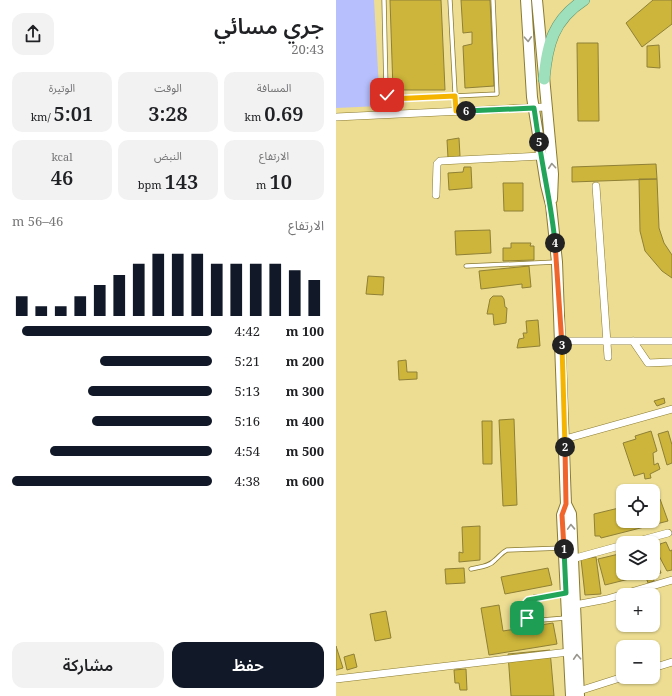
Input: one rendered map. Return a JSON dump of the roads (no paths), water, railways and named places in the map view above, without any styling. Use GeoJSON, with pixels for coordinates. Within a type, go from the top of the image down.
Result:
{"type":"FeatureCollection","features":[{"type":"Feature","properties":{"kind":"highway"},"geometry":{"type":"LineString","coordinates":[[544,79],[546,59],[556,28],[575,6],[584,0]]}},
{"type":"Feature","properties":{"kind":"main road"},"geometry":{"type":"LineString","coordinates":[[526,0],[534,108],[541,156],[551,205],[557,262],[565,439],[566,504],[562,515],[569,652],[576,694]]}},
{"type":"Feature","properties":{"kind":"main road"},"geometry":{"type":"LineString","coordinates":[[537,0],[553,184],[551,205]]}},
{"type":"Feature","properties":{"kind":"main road"},"geometry":{"type":"LineString","coordinates":[[566,504],[571,514],[575,605],[576,694]]}},
{"type":"Feature","properties":{"kind":"street"},"geometry":{"type":"LineString","coordinates":[[336,117],[546,107]]}},
{"type":"Feature","properties":{"kind":"street"},"geometry":{"type":"LineString","coordinates":[[436,195],[437,164],[440,161],[541,156]]}},
{"type":"Feature","properties":{"kind":"street"},"geometry":{"type":"LineString","coordinates":[[596,186],[608,358]]}},
{"type":"Feature","properties":{"kind":"street"},"geometry":{"type":"LineString","coordinates":[[561,341],[672,341]]}},
{"type":"Feature","properties":{"kind":"street"},"geometry":{"type":"LineString","coordinates":[[633,341],[648,363],[672,362]]}},
{"type":"Feature","properties":{"kind":"street"},"geometry":{"type":"LineString","coordinates":[[565,439],[672,409]]}},
{"type":"Feature","properties":{"kind":"street"},"geometry":{"type":"LineString","coordinates":[[657,536],[668,533]]}},
{"type":"Feature","properties":{"kind":"street"},"geometry":{"type":"LineString","coordinates":[[572,559],[616,547]]}},
{"type":"Feature","properties":{"kind":"street"},"geometry":{"type":"LineString","coordinates":[[575,605],[607,599],[672,580]]}},
{"type":"Feature","properties":{"kind":"street"},"geometry":{"type":"LineString","coordinates":[[336,679],[569,652]]}},
{"type":"Feature","properties":{"kind":"street"},"geometry":{"type":"LineString","coordinates":[[660,666],[672,662]]}},
{"type":"Feature","properties":{"kind":"street"},"geometry":{"type":"LineString","coordinates":[[576,694],[616,680]]}},
{"type":"Feature","properties":{"kind":"lane"},"geometry":{"type":"LineString","coordinates":[[384,0],[386,90],[390,99],[494,95],[498,91],[493,0]]}},
{"type":"Feature","properties":{"kind":"lane"},"geometry":{"type":"LineString","coordinates":[[450,0],[456,111]]}},
{"type":"Feature","properties":{"kind":"lane"},"geometry":{"type":"LineString","coordinates":[[466,266],[557,262]]}},
{"type":"Feature","properties":{"kind":"lane"},"geometry":{"type":"LineString","coordinates":[[471,569],[489,565],[496,560],[500,554],[507,550],[564,548]]}},
{"type":"Feature","properties":{"kind":"lane"},"geometry":{"type":"LineString","coordinates":[[566,593],[534,598],[526,602],[527,618],[529,621],[567,618]]}}]}
